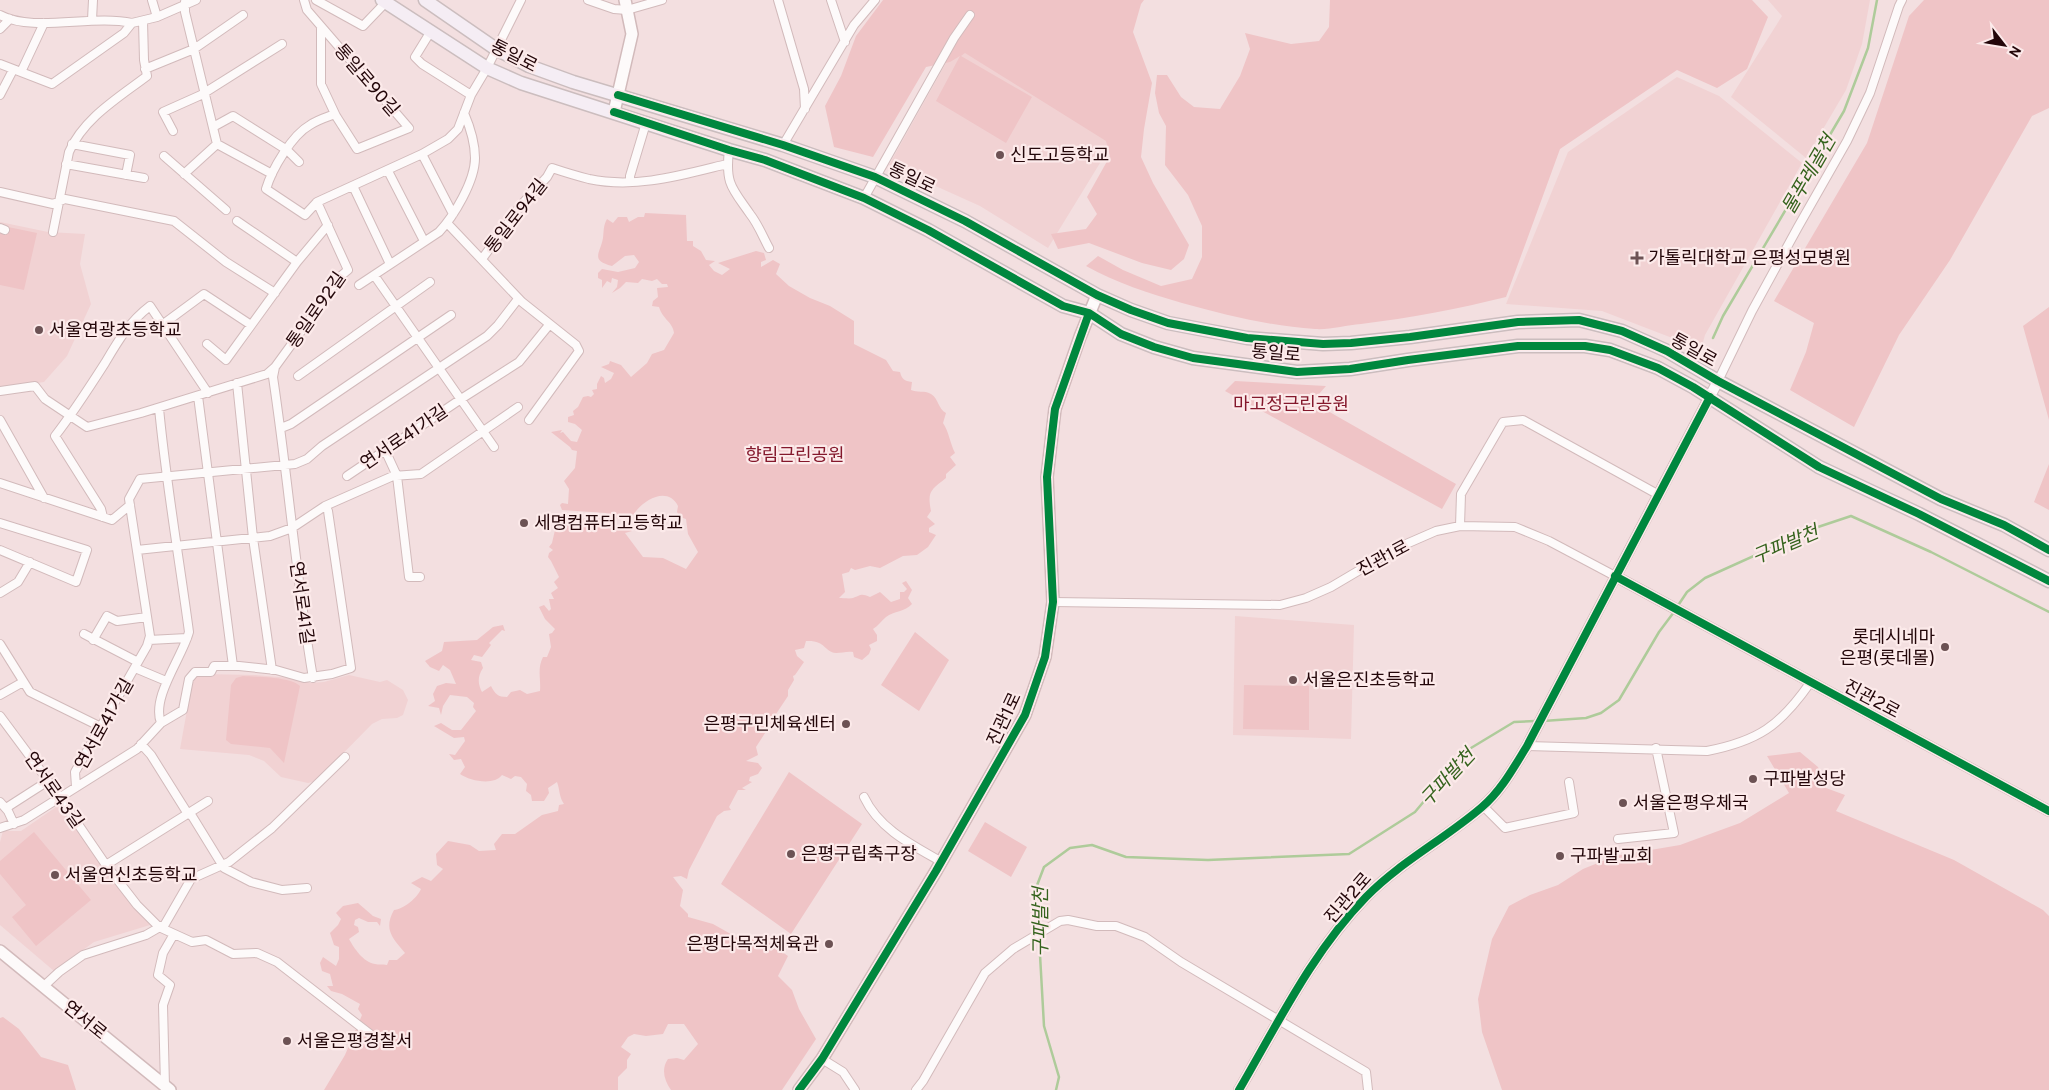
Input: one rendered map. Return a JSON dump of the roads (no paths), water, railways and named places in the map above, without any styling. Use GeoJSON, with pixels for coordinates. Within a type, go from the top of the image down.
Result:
{"type":"FeatureCollection","features":[{"type":"Feature","properties":{"kind":"main road","name":"통일로"},"geometry":{"type":"LineString","coordinates":[[425,0],[496,49],[529,66],[784,145],[875,178],[964,221],[1098,294],[1131,310],[1168,323],[1247,338],[1294,342],[1352,343],[1518,322],[1579,320],[1622,331],[1667,351],[1718,381],[1941,498],[2004,526],[2049,550]]}},
{"type":"Feature","properties":{"kind":"main road","name":"통일로"},"geometry":{"type":"LineString","coordinates":[[384,1],[487,68],[521,82],[729,150],[766,160],[864,198],[928,230],[1063,306],[1089,313],[1121,334],[1154,347],[1185,356],[1297,372],[1350,369],[1518,346],[1585,346],[1610,350],[1658,368],[1710,398],[1819,467],[1920,514],[2049,581]]}},
{"type":"Feature","properties":{"kind":"main road"},"geometry":{"type":"LineString","coordinates":[[614,112],[632,34],[626,5]]}},
{"type":"Feature","properties":{"kind":"main road","name":"진관1로"},"geometry":{"type":"LineString","coordinates":[[799,1090],[822,1059],[942,862],[1025,715],[1045,657],[1053,602],[1047,477],[1055,409],[1089,313],[1098,294]]}},
{"type":"Feature","properties":{"kind":"main road","name":"연서로"},"geometry":{"type":"LineString","coordinates":[[0,951],[167,1088]]}},
{"type":"Feature","properties":{"kind":"street"},"geometry":{"type":"LineString","coordinates":[[92,20],[93,0]]}},
{"type":"Feature","properties":{"kind":"street"},"geometry":{"type":"LineString","coordinates":[[152,0],[157,17]]}},
{"type":"Feature","properties":{"kind":"street"},"geometry":{"type":"LineString","coordinates":[[0,15],[10,19],[44,23],[121,20],[132,23],[157,17],[185,2],[196,0]]}},
{"type":"Feature","properties":{"kind":"street","name":"통일로90길"},"geometry":{"type":"LineString","coordinates":[[304,0],[307,10],[408,128],[357,149],[335,114],[322,84],[321,27]]}},
{"type":"Feature","properties":{"kind":"street","name":"통일로90길"},"geometry":{"type":"LineString","coordinates":[[316,0],[363,26],[384,1]]}},
{"type":"Feature","properties":{"kind":"street"},"geometry":{"type":"LineString","coordinates":[[335,114],[309,125],[287,150],[272,174],[266,189],[305,215],[317,202],[422,154],[448,140],[458,129],[471,95],[487,68],[521,0]]}},
{"type":"Feature","properties":{"kind":"street"},"geometry":{"type":"LineString","coordinates":[[588,0],[614,9],[626,5],[662,0]]}},
{"type":"Feature","properties":{"kind":"street"},"geometry":{"type":"LineString","coordinates":[[778,0],[804,89],[805,109]]}},
{"type":"Feature","properties":{"kind":"street"},"geometry":{"type":"LineString","coordinates":[[831,0],[845,42]]}},
{"type":"Feature","properties":{"kind":"street"},"geometry":{"type":"LineString","coordinates":[[784,145],[854,25],[875,0]]}},
{"type":"Feature","properties":{"kind":"street","name":"통일로"},"geometry":{"type":"LineString","coordinates":[[1718,381],[1765,288],[1847,141],[1867,101],[1902,0]]}},
{"type":"Feature","properties":{"kind":"street"},"geometry":{"type":"LineString","coordinates":[[185,2],[185,12],[217,144],[272,174]]}},
{"type":"Feature","properties":{"kind":"street"},"geometry":{"type":"LineString","coordinates":[[145,69],[194,50],[243,14]]}},
{"type":"Feature","properties":{"kind":"street"},"geometry":{"type":"LineString","coordinates":[[864,198],[954,38],[970,15]]}},
{"type":"Feature","properties":{"kind":"street"},"geometry":{"type":"LineString","coordinates":[[0,29],[10,19]]}},
{"type":"Feature","properties":{"kind":"street"},"geometry":{"type":"LineString","coordinates":[[53,232],[66,164],[72,144],[82,128],[147,76],[143,21]]}},
{"type":"Feature","properties":{"kind":"street"},"geometry":{"type":"LineString","coordinates":[[21,72],[44,23]]}},
{"type":"Feature","properties":{"kind":"street"},"geometry":{"type":"LineString","coordinates":[[0,64],[52,84],[124,33],[132,23]]}},
{"type":"Feature","properties":{"kind":"street"},"geometry":{"type":"LineString","coordinates":[[431,31],[415,57],[422,64],[471,95]]}},
{"type":"Feature","properties":{"kind":"street"},"geometry":{"type":"LineString","coordinates":[[173,131],[164,112],[205,92],[282,44]]}},
{"type":"Feature","properties":{"kind":"street"},"geometry":{"type":"LineString","coordinates":[[0,94],[13,70]]}},
{"type":"Feature","properties":{"kind":"street"},"geometry":{"type":"LineString","coordinates":[[359,285],[439,232],[453,214],[466,192],[475,160],[472,132],[464,112]]}},
{"type":"Feature","properties":{"kind":"street"},"geometry":{"type":"LineString","coordinates":[[213,127],[233,116],[287,150],[299,162]]}},
{"type":"Feature","properties":{"kind":"street"},"geometry":{"type":"LineString","coordinates":[[630,182],[633,164],[646,123]]}},
{"type":"Feature","properties":{"kind":"street"},"geometry":{"type":"LineString","coordinates":[[72,144],[130,155],[126,175]]}},
{"type":"Feature","properties":{"kind":"street"},"geometry":{"type":"LineString","coordinates":[[184,174],[217,144]]}},
{"type":"Feature","properties":{"kind":"street"},"geometry":{"type":"LineString","coordinates":[[729,150],[726,171],[732,188],[756,222],[769,248]]}},
{"type":"Feature","properties":{"kind":"street"},"geometry":{"type":"LineString","coordinates":[[422,154],[453,214]]}},
{"type":"Feature","properties":{"kind":"street"},"geometry":{"type":"LineString","coordinates":[[164,156],[226,210]]}},
{"type":"Feature","properties":{"kind":"street"},"geometry":{"type":"LineString","coordinates":[[66,164],[144,178]]}},
{"type":"Feature","properties":{"kind":"street","name":"통일로94길"},"geometry":{"type":"LineString","coordinates":[[529,420],[579,351],[576,345],[518,299],[482,259],[521,205],[547,177],[552,168],[590,179],[630,182],[675,176],[727,164]]}},
{"type":"Feature","properties":{"kind":"street"},"geometry":{"type":"LineString","coordinates":[[388,170],[424,241]]}},
{"type":"Feature","properties":{"kind":"street"},"geometry":{"type":"LineString","coordinates":[[353,186],[390,264]]}},
{"type":"Feature","properties":{"kind":"street"},"geometry":{"type":"LineString","coordinates":[[0,192],[53,204],[65,198],[174,221],[226,262],[275,293]]}},
{"type":"Feature","properties":{"kind":"street","name":"통일로92길"},"geometry":{"type":"LineString","coordinates":[[275,367],[342,275],[348,270],[317,202]]}},
{"type":"Feature","properties":{"kind":"street"},"geometry":{"type":"LineString","coordinates":[[237,221],[298,262]]}},
{"type":"Feature","properties":{"kind":"street"},"geometry":{"type":"LineString","coordinates":[[447,223],[482,259]]}},
{"type":"Feature","properties":{"kind":"street"},"geometry":{"type":"LineString","coordinates":[[207,344],[226,360],[298,262],[328,225]]}},
{"type":"Feature","properties":{"kind":"street"},"geometry":{"type":"LineString","coordinates":[[374,275],[494,447]]}},
{"type":"Feature","properties":{"kind":"street"},"geometry":{"type":"LineString","coordinates":[[298,376],[430,282]]}},
{"type":"Feature","properties":{"kind":"street"},"geometry":{"type":"LineString","coordinates":[[162,325],[204,294],[251,325]]}},
{"type":"Feature","properties":{"kind":"street"},"geometry":{"type":"LineString","coordinates":[[187,638],[149,640],[150,636],[129,499],[140,479],[295,464],[307,459],[322,446],[487,336],[518,299]]}},
{"type":"Feature","properties":{"kind":"street"},"geometry":{"type":"LineString","coordinates":[[103,517],[101,509],[55,436],[71,416],[124,330],[136,316],[150,306],[208,393]]}},
{"type":"Feature","properties":{"kind":"street"},"geometry":{"type":"LineString","coordinates":[[281,428],[291,424],[451,315]]}},
{"type":"Feature","properties":{"kind":"street","name":"연서로41가길"},"geometry":{"type":"LineString","coordinates":[[347,476],[460,399],[514,365],[550,325]]}},
{"type":"Feature","properties":{"kind":"street"},"geometry":{"type":"LineString","coordinates":[[0,391],[35,386],[45,399],[87,427],[208,393],[267,374],[275,367]]}},
{"type":"Feature","properties":{"kind":"street"},"geometry":{"type":"LineString","coordinates":[[275,367],[273,376],[286,464],[292,528]]}},
{"type":"Feature","properties":{"kind":"street"},"geometry":{"type":"LineString","coordinates":[[1615,576],[1718,381]]}},
{"type":"Feature","properties":{"kind":"street"},"geometry":{"type":"LineString","coordinates":[[237,383],[253,538],[272,670]]}},
{"type":"Feature","properties":{"kind":"street"},"geometry":{"type":"LineString","coordinates":[[198,396],[233,666]]}},
{"type":"Feature","properties":{"kind":"street","name":"연서로41가길"},"geometry":{"type":"LineString","coordinates":[[137,550],[270,536],[292,528],[325,506],[397,476],[421,474],[518,407]]}},
{"type":"Feature","properties":{"kind":"street","name":"연서로41가길"},"geometry":{"type":"LineString","coordinates":[[159,408],[166,476],[178,546],[189,632],[166,681],[158,716],[161,723]]}},
{"type":"Feature","properties":{"kind":"street"},"geometry":{"type":"LineString","coordinates":[[0,420],[44,498]]}},
{"type":"Feature","properties":{"kind":"street"},"geometry":{"type":"LineString","coordinates":[[1460,526],[1461,494],[1503,422],[1524,420],[1658,495]]}},
{"type":"Feature","properties":{"kind":"street"},"geometry":{"type":"LineString","coordinates":[[385,450],[397,476]]}},
{"type":"Feature","properties":{"kind":"street","name":"연서로41가길"},"geometry":{"type":"LineString","coordinates":[[397,476],[409,577],[420,577]]}},
{"type":"Feature","properties":{"kind":"street"},"geometry":{"type":"LineString","coordinates":[[0,483],[112,520],[130,505]]}},
{"type":"Feature","properties":{"kind":"street"},"geometry":{"type":"LineString","coordinates":[[0,828],[24,820],[137,749],[161,723],[183,710],[189,679],[195,672],[211,672],[214,666],[233,666],[272,670],[304,678],[313,678],[351,668],[328,511],[325,506]]}},
{"type":"Feature","properties":{"kind":"street"},"geometry":{"type":"LineString","coordinates":[[0,523],[87,550],[76,582],[0,550]]}},
{"type":"Feature","properties":{"kind":"street","name":"진관1로"},"geometry":{"type":"LineString","coordinates":[[1053,602],[1280,605],[1306,598],[1331,587],[1405,545],[1436,532],[1460,526],[1514,527],[1549,541],[1615,576]]}},
{"type":"Feature","properties":{"kind":"street","name":"연서로41길"},"geometry":{"type":"LineString","coordinates":[[292,528],[313,678]]}},
{"type":"Feature","properties":{"kind":"street"},"geometry":{"type":"LineString","coordinates":[[0,593],[18,582],[30,562]]}},
{"type":"Feature","properties":{"kind":"street","name":"진관2로"},"geometry":{"type":"LineString","coordinates":[[1239,1090],[1319,955],[1364,898],[1386,877],[1440,840],[1483,806],[1494,794],[1527,746],[1549,708],[1615,576],[2049,811]]}},
{"type":"Feature","properties":{"kind":"street"},"geometry":{"type":"LineString","coordinates":[[93,640],[107,616],[117,621],[147,617]]}},
{"type":"Feature","properties":{"kind":"street","name":"연서로41가길"},"geometry":{"type":"LineString","coordinates":[[84,634],[136,665]]}},
{"type":"Feature","properties":{"kind":"street","name":"연서로41가길"},"geometry":{"type":"LineString","coordinates":[[76,787],[76,772],[149,640]]}},
{"type":"Feature","properties":{"kind":"street"},"geometry":{"type":"LineString","coordinates":[[0,644],[30,692],[101,727]]}},
{"type":"Feature","properties":{"kind":"street"},"geometry":{"type":"LineString","coordinates":[[136,665],[166,681]]}},
{"type":"Feature","properties":{"kind":"street"},"geometry":{"type":"LineString","coordinates":[[0,694],[23,682]]}},
{"type":"Feature","properties":{"kind":"street"},"geometry":{"type":"LineString","coordinates":[[1527,746],[1656,748],[1707,751],[1728,747],[1756,737],[1778,721],[1810,683]]}},
{"type":"Feature","properties":{"kind":"street","name":"연서로43길"},"geometry":{"type":"LineString","coordinates":[[0,716],[106,865],[137,905],[159,927],[192,942],[206,940],[233,954],[257,953],[276,962],[370,1034]]}},
{"type":"Feature","properties":{"kind":"street"},"geometry":{"type":"LineString","coordinates":[[141,744],[151,755],[188,814],[192,816],[224,868],[250,882],[286,889],[307,888]]}},
{"type":"Feature","properties":{"kind":"street"},"geometry":{"type":"LineString","coordinates":[[1618,839],[1674,833],[1656,748]]}},
{"type":"Feature","properties":{"kind":"street"},"geometry":{"type":"LineString","coordinates":[[44,986],[59,972],[83,955],[146,935],[165,924],[191,880],[229,862],[272,828],[345,757]]}},
{"type":"Feature","properties":{"kind":"street"},"geometry":{"type":"LineString","coordinates":[[6,808],[48,781]]}},
{"type":"Feature","properties":{"kind":"street"},"geometry":{"type":"LineString","coordinates":[[1483,806],[1505,828],[1574,813],[1569,782]]}},
{"type":"Feature","properties":{"kind":"street"},"geometry":{"type":"LineString","coordinates":[[864,797],[868,807],[891,832],[942,862]]}},
{"type":"Feature","properties":{"kind":"street"},"geometry":{"type":"LineString","coordinates":[[106,865],[208,801]]}},
{"type":"Feature","properties":{"kind":"street"},"geometry":{"type":"LineString","coordinates":[[0,802],[6,808],[14,824]]}},
{"type":"Feature","properties":{"kind":"street"},"geometry":{"type":"LineString","coordinates":[[916,1090],[985,973],[1013,949],[1060,921],[1068,920],[1097,926],[1116,926],[1145,937],[1181,962],[1366,1072],[1368,1090]]}},
{"type":"Feature","properties":{"kind":"street"},"geometry":{"type":"LineString","coordinates":[[167,1088],[163,1005],[170,985],[158,975],[163,952],[174,934]]}},
{"type":"Feature","properties":{"kind":"street"},"geometry":{"type":"LineString","coordinates":[[822,1059],[843,1072],[855,1090]]}},
{"type":"Feature","properties":{"kind":"waterway","name":"물푸레골천"},"geometry":{"type":"LineString","coordinates":[[1713,338],[1723,316],[1844,111],[1868,48],[1877,0]]}},
{"type":"Feature","properties":{"kind":"waterway","name":"구파발천"},"geometry":{"type":"LineString","coordinates":[[1677,607],[1687,592],[1705,578],[1818,527],[1851,516],[1931,552],[2049,612]]}},
{"type":"Feature","properties":{"kind":"waterway","name":"구파발천"},"geometry":{"type":"LineString","coordinates":[[1543,721],[1586,718],[1601,713],[1619,700],[1659,632],[1674,612]]}},
{"type":"Feature","properties":{"kind":"waterway","name":"구파발천"},"geometry":{"type":"LineString","coordinates":[[1038,931],[1036,888],[1044,867],[1070,848],[1092,845],[1126,857],[1208,860],[1349,854],[1415,812],[1466,751],[1514,722],[1535,721]]}},
{"type":"Feature","properties":{"kind":"waterway","name":"구파발천"},"geometry":{"type":"LineString","coordinates":[[1039,937],[1044,1026],[1059,1077],[1056,1090]]}},
{"type":"Feature","properties":{"kind":"place","name":"신도고등학교"},"geometry":{"type":"Point","coordinates":[1000,155]}},
{"type":"Feature","properties":{"kind":"place","name":"가톨릭대학교 은평성모병원"},"geometry":{"type":"Point","coordinates":[1637,258]}},
{"type":"Feature","properties":{"kind":"place","name":"서울연광초등학교"},"geometry":{"type":"Point","coordinates":[39,330]}},
{"type":"Feature","properties":{"kind":"place","name":"세명컴퓨터고등학교"},"geometry":{"type":"Point","coordinates":[524,523]}},
{"type":"Feature","properties":{"kind":"place","name":"롯데시네마 은평(롯데몰)"},"geometry":{"type":"Point","coordinates":[1945,647]}},
{"type":"Feature","properties":{"kind":"place","name":"서울은진초등학교"},"geometry":{"type":"Point","coordinates":[1293,680]}},
{"type":"Feature","properties":{"kind":"place","name":"은평구민체육센터"},"geometry":{"type":"Point","coordinates":[846,724]}},
{"type":"Feature","properties":{"kind":"place","name":"구파발성당"},"geometry":{"type":"Point","coordinates":[1753,779]}},
{"type":"Feature","properties":{"kind":"place","name":"서울은평우체국"},"geometry":{"type":"Point","coordinates":[1623,803]}},
{"type":"Feature","properties":{"kind":"place","name":"은평구립축구장"},"geometry":{"type":"Point","coordinates":[791,854]}},
{"type":"Feature","properties":{"kind":"place","name":"구파발교회"},"geometry":{"type":"Point","coordinates":[1560,856]}},
{"type":"Feature","properties":{"kind":"place","name":"서울연신초등학교"},"geometry":{"type":"Point","coordinates":[55,875]}},
{"type":"Feature","properties":{"kind":"place","name":"은평다목적체육관"},"geometry":{"type":"Point","coordinates":[829,944]}},
{"type":"Feature","properties":{"kind":"place","name":"서울은평경찰서"},"geometry":{"type":"Point","coordinates":[287,1041]}},
{"type":"Feature","properties":{"kind":"park label","name":"마고정근린공원"},"geometry":{"type":"Point","coordinates":[1291,404]}},
{"type":"Feature","properties":{"kind":"park label","name":"향림근린공원"},"geometry":{"type":"Point","coordinates":[795,455]}}]}
